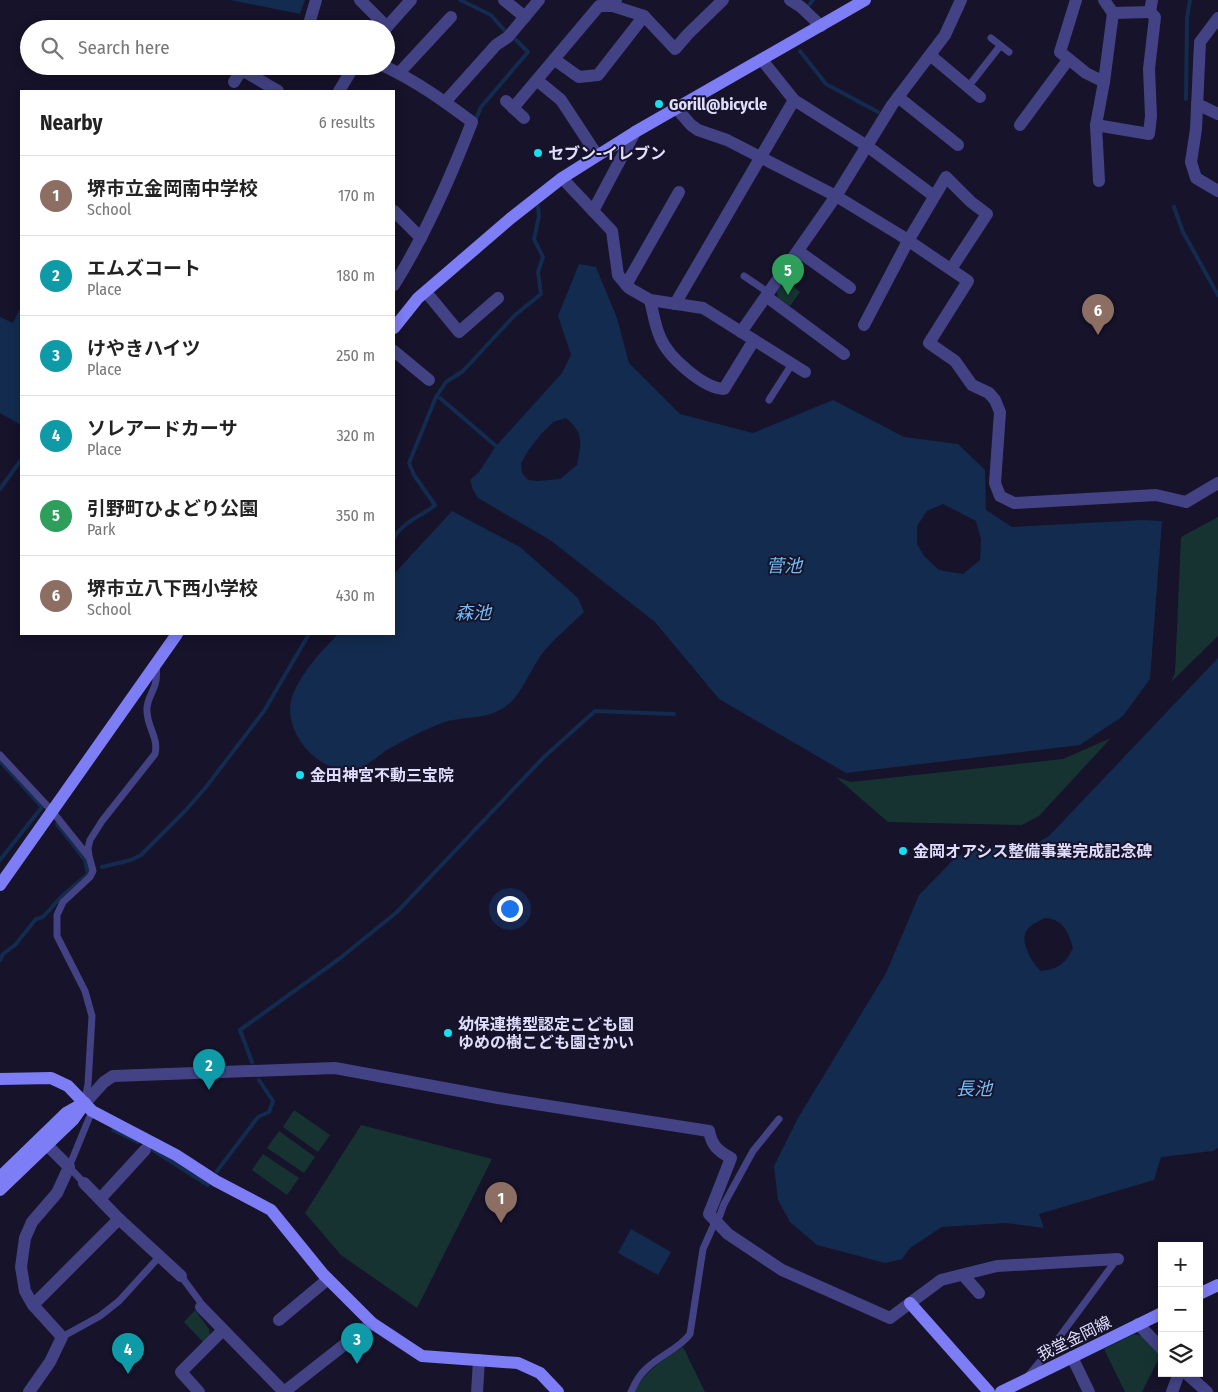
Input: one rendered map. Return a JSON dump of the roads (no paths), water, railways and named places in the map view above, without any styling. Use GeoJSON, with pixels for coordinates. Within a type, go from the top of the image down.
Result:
{"type":"FeatureCollection","features":[{"type":"Feature","properties":{"kind":"street"},"geometry":{"type":"LineString","coordinates":[[310,20],[316,0]]}},
{"type":"Feature","properties":{"kind":"street"},"geometry":{"type":"LineString","coordinates":[[360,0],[379,20]]}},
{"type":"Feature","properties":{"kind":"street"},"geometry":{"type":"LineString","coordinates":[[393,20],[411,0]]}},
{"type":"Feature","properties":{"kind":"street"},"geometry":{"type":"LineString","coordinates":[[504,0],[524,17]]}},
{"type":"Feature","properties":{"kind":"street"},"geometry":{"type":"LineString","coordinates":[[445,102],[496,45],[508,37],[539,0]]}},
{"type":"Feature","properties":{"kind":"street"},"geometry":{"type":"LineString","coordinates":[[524,118],[510,105],[538,81],[595,3],[614,3],[644,16],[675,50],[688,34],[723,0]]}},
{"type":"Feature","properties":{"kind":"street"},"geometry":{"type":"LineString","coordinates":[[790,0],[804,4],[821,26]]}},
{"type":"Feature","properties":{"kind":"street"},"geometry":{"type":"LineString","coordinates":[[395,321],[511,218],[562,178],[635,132],[865,0]]}},
{"type":"Feature","properties":{"kind":"street"},"geometry":{"type":"LineString","coordinates":[[741,332],[836,196],[898,97],[946,35],[961,0]]}},
{"type":"Feature","properties":{"kind":"street"},"geometry":{"type":"LineString","coordinates":[[1076,0],[1060,52],[1086,73],[1104,82]]}},
{"type":"Feature","properties":{"kind":"street"},"geometry":{"type":"LineString","coordinates":[[1099,181],[1096,125],[1104,82],[1113,12],[1104,0]]}},
{"type":"Feature","properties":{"kind":"street"},"geometry":{"type":"LineString","coordinates":[[1096,125],[1149,134],[1151,116],[1149,69],[1155,17],[1151,6],[1113,12]]}},
{"type":"Feature","properties":{"kind":"street"},"geometry":{"type":"LineString","coordinates":[[555,60],[580,77],[598,75],[644,16]]}},
{"type":"Feature","properties":{"kind":"street"},"geometry":{"type":"LineString","coordinates":[[399,73],[451,17]]}},
{"type":"Feature","properties":{"kind":"street"},"geometry":{"type":"LineString","coordinates":[[1218,18],[1214,33],[1200,42],[1197,104],[1191,162],[1196,178],[1218,191]]}},
{"type":"Feature","properties":{"kind":"street"},"geometry":{"type":"LineString","coordinates":[[930,56],[980,97]]}},
{"type":"Feature","properties":{"kind":"street"},"geometry":{"type":"LineString","coordinates":[[762,60],[794,100],[867,146],[934,196]]}},
{"type":"Feature","properties":{"kind":"street"},"geometry":{"type":"LineString","coordinates":[[1020,125],[1068,60]]}},
{"type":"Feature","properties":{"kind":"street"},"geometry":{"type":"LineString","coordinates":[[395,71],[445,102],[472,122],[451,175],[421,238],[395,283]]}},
{"type":"Feature","properties":{"kind":"street"},"geometry":{"type":"LineString","coordinates":[[234,82],[238,75]]}},
{"type":"Feature","properties":{"kind":"street"},"geometry":{"type":"LineString","coordinates":[[254,75],[276,90]]}},
{"type":"Feature","properties":{"kind":"street"},"geometry":{"type":"LineString","coordinates":[[341,90],[349,75]]}},
{"type":"Feature","properties":{"kind":"street"},"geometry":{"type":"LineString","coordinates":[[538,81],[561,100],[597,155]]}},
{"type":"Feature","properties":{"kind":"street"},"geometry":{"type":"LineString","coordinates":[[898,97],[958,145]]}},
{"type":"Feature","properties":{"kind":"street"},"geometry":{"type":"LineString","coordinates":[[675,304],[794,100]]}},
{"type":"Feature","properties":{"kind":"street"},"geometry":{"type":"LineString","coordinates":[[1197,104],[1218,114]]}},
{"type":"Feature","properties":{"kind":"street"},"geometry":{"type":"LineString","coordinates":[[677,108],[690,125],[698,130],[727,140],[836,196],[951,269],[968,282],[929,343],[955,361],[972,385],[989,393],[995,400],[1000,412],[995,483],[1000,496],[1014,503],[1156,495],[1186,502],[1218,482]]}},
{"type":"Feature","properties":{"kind":"street"},"geometry":{"type":"LineString","coordinates":[[593,211],[635,132]]}},
{"type":"Feature","properties":{"kind":"street"},"geometry":{"type":"LineString","coordinates":[[562,178],[612,231],[618,275],[629,288],[650,300],[703,308],[805,372]]}},
{"type":"Feature","properties":{"kind":"street"},"geometry":{"type":"LineString","coordinates":[[864,325],[908,241],[946,178],[971,202],[987,214],[951,269]]}},
{"type":"Feature","properties":{"kind":"street"},"geometry":{"type":"LineString","coordinates":[[626,284],[679,192]]}},
{"type":"Feature","properties":{"kind":"street"},"geometry":{"type":"LineString","coordinates":[[395,212],[421,238]]}},
{"type":"Feature","properties":{"kind":"street"},"geometry":{"type":"LineString","coordinates":[[798,251],[850,288]]}},
{"type":"Feature","properties":{"kind":"street"},"geometry":{"type":"LineString","coordinates":[[426,292],[459,332],[498,298]]}},
{"type":"Feature","properties":{"kind":"street"},"geometry":{"type":"LineString","coordinates":[[768,295],[844,354]]}},
{"type":"Feature","properties":{"kind":"street"},"geometry":{"type":"LineString","coordinates":[[650,300],[660,338],[667,350],[690,373],[715,388],[724,389],[754,340]]}},
{"type":"Feature","properties":{"kind":"street"},"geometry":{"type":"LineString","coordinates":[[395,352],[429,380]]}},
{"type":"Feature","properties":{"kind":"street"},"geometry":{"type":"LineString","coordinates":[[0,885],[176,635]]}},
{"type":"Feature","properties":{"kind":"street"},"geometry":{"type":"LineString","coordinates":[[0,1190],[88,1107],[104,1082],[114,1076],[335,1068],[498,1098],[709,1131],[712,1143],[718,1152],[731,1158],[709,1214],[716,1223],[728,1234],[782,1270],[890,1318],[941,1280],[997,1266],[1118,1259]]}},
{"type":"Feature","properties":{"kind":"street"},"geometry":{"type":"LineString","coordinates":[[0,1080],[51,1078],[68,1086],[88,1107],[176,1155],[216,1181],[271,1210],[328,1278],[372,1323],[422,1356],[518,1363],[540,1373],[558,1392]]}},
{"type":"Feature","properties":{"kind":"street"},"geometry":{"type":"LineString","coordinates":[[0,1177],[66,1113],[88,1107]]}},
{"type":"Feature","properties":{"kind":"street"},"geometry":{"type":"LineString","coordinates":[[29,1392],[50,1362],[62,1337],[33,1305],[25,1291],[20,1267],[24,1238],[32,1222],[57,1193],[69,1167],[47,1145]]}},
{"type":"Feature","properties":{"kind":"street"},"geometry":{"type":"LineString","coordinates":[[100,1199],[145,1150]]}},
{"type":"Feature","properties":{"kind":"street"},"geometry":{"type":"LineString","coordinates":[[84,1183],[119,1220],[181,1276]]}},
{"type":"Feature","properties":{"kind":"street"},"geometry":{"type":"LineString","coordinates":[[33,1305],[119,1220]]}},
{"type":"Feature","properties":{"kind":"street"},"geometry":{"type":"LineString","coordinates":[[962,1275],[979,1293]]}},
{"type":"Feature","properties":{"kind":"street"},"geometry":{"type":"LineString","coordinates":[[280,1320],[328,1278]]}},
{"type":"Feature","properties":{"kind":"street"},"geometry":{"type":"LineString","coordinates":[[1203,1292],[1218,1285]]}},
{"type":"Feature","properties":{"kind":"street"},"geometry":{"type":"LineString","coordinates":[[910,1303],[989,1392]]}},
{"type":"Feature","properties":{"kind":"street"},"geometry":{"type":"LineString","coordinates":[[201,1307],[222,1331],[284,1392],[372,1323]]}},
{"type":"Feature","properties":{"kind":"street","name":"我堂金岡線"},"geometry":{"type":"LineString","coordinates":[[1001,1392],[1158,1315]]}},
{"type":"Feature","properties":{"kind":"street"},"geometry":{"type":"LineString","coordinates":[[1138,1324],[1158,1345]]}},
{"type":"Feature","properties":{"kind":"street"},"geometry":{"type":"LineString","coordinates":[[199,1392],[182,1372],[222,1331]]}},
{"type":"Feature","properties":{"kind":"street"},"geometry":{"type":"LineString","coordinates":[[1072,1357],[1089,1392]]}},
{"type":"Feature","properties":{"kind":"street"},"geometry":{"type":"LineString","coordinates":[[477,1392],[479,1360]]}},
{"type":"Feature","properties":{"kind":"street"},"geometry":{"type":"LineString","coordinates":[[1172,1392],[1178,1377]]}},
{"type":"Feature","properties":{"kind":"street"},"geometry":{"type":"LineString","coordinates":[[1190,1377],[1207,1392]]}},
{"type":"Feature","properties":{"kind":"lane"},"geometry":{"type":"LineString","coordinates":[[991,38],[1009,52]]}},
{"type":"Feature","properties":{"kind":"lane"},"geometry":{"type":"LineString","coordinates":[[968,87],[1000,46]]}},
{"type":"Feature","properties":{"kind":"lane"},"geometry":{"type":"LineString","coordinates":[[744,276],[768,295]]}},
{"type":"Feature","properties":{"kind":"lane"},"geometry":{"type":"LineString","coordinates":[[769,400],[792,364]]}},
{"type":"Feature","properties":{"kind":"lane"},"geometry":{"type":"LineString","coordinates":[[84,1183],[69,1167],[88,1107],[92,1016],[86,991],[62,947],[57,936],[56,926],[59,908],[63,902],[90,877],[93,871],[88,848],[94,834],[155,754],[157,745],[146,711],[148,699],[155,684],[156,664]]}},
{"type":"Feature","properties":{"kind":"lane"},"geometry":{"type":"LineString","coordinates":[[0,754],[52,811],[89,856]]}},
{"type":"Feature","properties":{"kind":"lane"},"geometry":{"type":"LineString","coordinates":[[631,1392],[639,1376],[648,1367],[684,1343],[690,1334],[703,1249],[752,1151],[779,1119]]}},
{"type":"Feature","properties":{"kind":"lane"},"geometry":{"type":"LineString","coordinates":[[62,1337],[100,1316],[119,1301],[160,1256]]}},
{"type":"Feature","properties":{"kind":"lane"},"geometry":{"type":"LineString","coordinates":[[1024,1380],[1052,1348],[1118,1259]]}},
{"type":"Feature","properties":{"kind":"lane"},"geometry":{"type":"LineString","coordinates":[[181,1276],[201,1303],[201,1307]]}},
{"type":"Feature","properties":{"kind":"water"},"geometry":{"type":"Polygon","coordinates":[[[230,0],[305,0],[300,14],[230,0]]]}},
{"type":"Feature","properties":{"kind":"water","name":"菅池"},"geometry":{"type":"Polygon","coordinates":[[[579,264],[596,267],[617,318],[629,363],[680,414],[753,433],[833,400],[904,437],[958,444],[985,470],[986,510],[1012,527],[1142,520],[1162,521],[1150,679],[1123,716],[1080,745],[846,773],[719,699],[655,622],[550,540],[478,498],[473,490],[470,480],[479,472],[496,446],[562,373],[571,355],[558,316],[579,264]],[[566,418],[553,422],[528,451],[521,463],[522,473],[528,480],[560,479],[577,465],[580,451],[579,434],[566,418]],[[943,504],[927,511],[917,526],[917,544],[924,556],[939,570],[963,574],[980,560],[981,539],[976,521],[943,504]]]}},
{"type":"Feature","properties":{"kind":"water"},"geometry":{"type":"Polygon","coordinates":[[[19,310],[20,424],[0,413],[0,317],[13,323],[19,310]]]}},
{"type":"Feature","properties":{"kind":"water","name":"森池"},"geometry":{"type":"Polygon","coordinates":[[[452,511],[520,547],[578,598],[584,612],[545,649],[518,694],[502,709],[479,717],[454,720],[437,725],[399,743],[359,768],[341,769],[328,765],[315,758],[297,735],[290,708],[293,694],[313,662],[337,635],[395,635],[395,573],[452,511]]]}},
{"type":"Feature","properties":{"kind":"water","name":"長池"},"geometry":{"type":"Polygon","coordinates":[[[1218,658],[1218,1148],[1213,1151],[1161,1157],[1154,1180],[1039,1214],[1044,1228],[1006,1223],[942,1227],[910,1248],[902,1259],[885,1263],[817,1245],[790,1222],[778,1200],[774,1166],[798,1118],[886,973],[919,895],[957,856],[985,847],[1030,847],[1049,836],[1218,658]],[[1045,918],[1029,927],[1025,937],[1028,953],[1034,964],[1041,971],[1061,965],[1073,948],[1061,924],[1045,918]]]}},
{"type":"Feature","properties":{"kind":"water"},"geometry":{"type":"Polygon","coordinates":[[[631,1229],[671,1252],[658,1275],[618,1253],[631,1229]]]}},
{"type":"Feature","properties":{"kind":"waterway"},"geometry":{"type":"LineString","coordinates":[[460,0],[491,15],[504,30]]}},
{"type":"Feature","properties":{"kind":"waterway"},"geometry":{"type":"LineString","coordinates":[[809,5],[813,0]]}},
{"type":"Feature","properties":{"kind":"waterway"},"geometry":{"type":"LineString","coordinates":[[1186,99],[1187,18],[1190,0]]}},
{"type":"Feature","properties":{"kind":"waterway"},"geometry":{"type":"LineString","coordinates":[[476,119],[481,107],[528,52],[516,40]]}},
{"type":"Feature","properties":{"kind":"waterway"},"geometry":{"type":"LineString","coordinates":[[800,51],[826,84],[878,112]]}},
{"type":"Feature","properties":{"kind":"waterway"},"geometry":{"type":"LineString","coordinates":[[395,536],[407,524],[435,505],[414,475],[409,463],[436,397],[446,382],[463,371],[515,315],[541,294],[538,272],[543,257],[534,239],[539,216],[538,207]]}},
{"type":"Feature","properties":{"kind":"waterway"},"geometry":{"type":"LineString","coordinates":[[1174,207],[1183,232],[1218,295]]}},
{"type":"Feature","properties":{"kind":"waterway"},"geometry":{"type":"LineString","coordinates":[[440,398],[496,446]]}},
{"type":"Feature","properties":{"kind":"waterway"},"geometry":{"type":"LineString","coordinates":[[0,489],[20,461]]}},
{"type":"Feature","properties":{"kind":"waterway"},"geometry":{"type":"LineString","coordinates":[[102,867],[131,860],[141,855],[186,810],[264,711],[308,635]]}},
{"type":"Feature","properties":{"kind":"waterway"},"geometry":{"type":"LineString","coordinates":[[252,1062],[240,1030],[339,959],[397,912],[544,757],[595,711],[674,714]]}},
{"type":"Feature","properties":{"kind":"waterway"},"geometry":{"type":"LineString","coordinates":[[0,761],[40,805]]}},
{"type":"Feature","properties":{"kind":"waterway"},"geometry":{"type":"LineString","coordinates":[[0,860],[42,807]]}},
{"type":"Feature","properties":{"kind":"waterway"},"geometry":{"type":"LineString","coordinates":[[0,960],[3,954],[15,945],[36,919],[43,917],[61,897],[88,874],[85,860],[57,824]]}},
{"type":"Feature","properties":{"kind":"waterway"},"geometry":{"type":"LineString","coordinates":[[217,1171],[258,1117],[269,1112],[273,1101],[259,1080]]}},
{"type":"Feature","properties":{"kind":"waterway"},"geometry":{"type":"LineString","coordinates":[[113,1130],[138,1142]]}},
{"type":"Feature","properties":{"kind":"waterway"},"geometry":{"type":"LineString","coordinates":[[153,1150],[208,1185]]}},
{"type":"Feature","properties":{"kind":"place","name":"Gorill@bicycle"},"geometry":{"type":"Point","coordinates":[659,104]}},
{"type":"Feature","properties":{"kind":"place","name":"セブン-イレブン"},"geometry":{"type":"Point","coordinates":[538,153]}},
{"type":"Feature","properties":{"kind":"place","name":"引野町ひよどり公園"},"geometry":{"type":"Point","coordinates":[788,295]}},
{"type":"Feature","properties":{"kind":"place","name":"堺市立八下西小学校"},"geometry":{"type":"Point","coordinates":[1098,335]}},
{"type":"Feature","properties":{"kind":"place","name":"金田神宮不動三宝院"},"geometry":{"type":"Point","coordinates":[300,775]}},
{"type":"Feature","properties":{"kind":"place","name":"金岡オアシス整備事業完成記念碑"},"geometry":{"type":"Point","coordinates":[903,851]}},
{"type":"Feature","properties":{"kind":"place","name":"幼保連携型認定こども園 ゆめの樹こども園さかい"},"geometry":{"type":"Point","coordinates":[448,1033]}},
{"type":"Feature","properties":{"kind":"place","name":"エムズコート"},"geometry":{"type":"Point","coordinates":[209,1090]}},
{"type":"Feature","properties":{"kind":"place","name":"堺市立金岡南中学校"},"geometry":{"type":"Point","coordinates":[501,1223]}},
{"type":"Feature","properties":{"kind":"place","name":"けやきハイツ"},"geometry":{"type":"Point","coordinates":[357,1364]}},
{"type":"Feature","properties":{"kind":"place","name":"ソレアードカーサ"},"geometry":{"type":"Point","coordinates":[128,1374]}}]}
